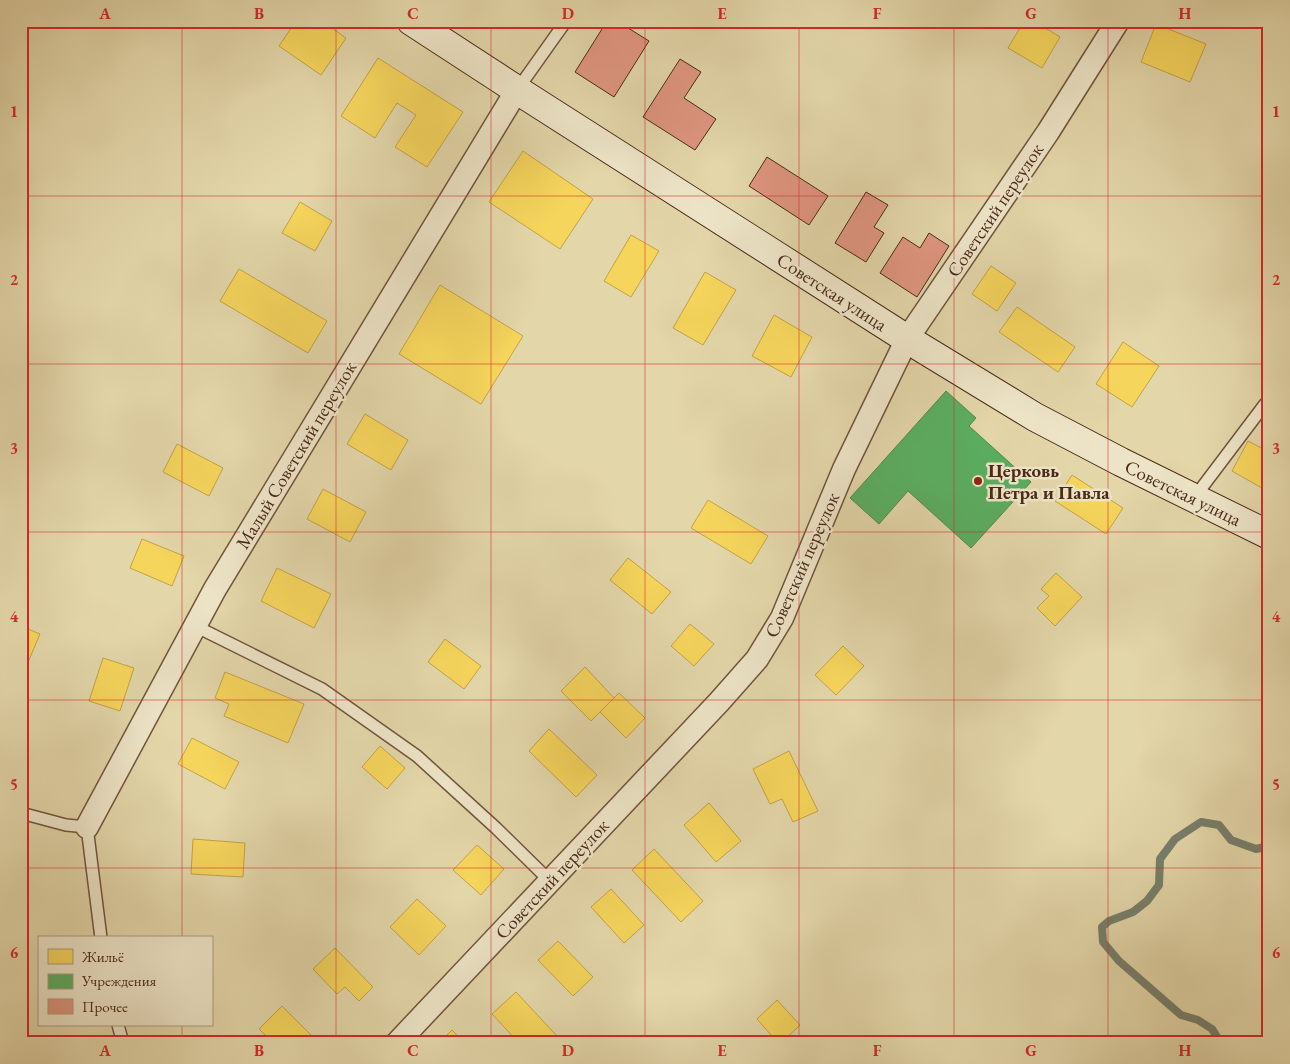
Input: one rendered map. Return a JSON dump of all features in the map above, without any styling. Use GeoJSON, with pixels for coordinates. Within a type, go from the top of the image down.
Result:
{"type":"FeatureCollection","features":[{"type":"Feature","properties":{"kind":"main road","name":"Советская улица"},"geometry":{"type":"LineString","coordinates":[[411,21],[907,339],[1034,416],[1121,462],[1269,535]]}},
{"type":"Feature","properties":{"kind":"street","name":"Советский переулок"},"geometry":{"type":"LineString","coordinates":[[397,1043],[550,882],[757,659],[782,618],[844,469],[907,339],[1048,132],[1118,21]]}},
{"type":"Feature","properties":{"kind":"street","name":"Малый Советский переулок"},"geometry":{"type":"LineString","coordinates":[[87,827],[215,589],[516,90]]}},
{"type":"Feature","properties":{"kind":"lane"},"geometry":{"type":"LineString","coordinates":[[516,90],[566,21]]}},
{"type":"Feature","properties":{"kind":"lane"},"geometry":{"type":"LineString","coordinates":[[1194,498],[1265,404]]}},
{"type":"Feature","properties":{"kind":"lane"},"geometry":{"type":"LineString","coordinates":[[195,626],[322,689],[417,756],[496,828],[550,882]]}},
{"type":"Feature","properties":{"kind":"lane"},"geometry":{"type":"LineString","coordinates":[[21,813],[66,825],[87,827],[101,936]]}},
{"type":"Feature","properties":{"kind":"lane"},"geometry":{"type":"LineString","coordinates":[[118,1026],[123,1043]]}},
{"type":"Feature","properties":{"kind":"building: Жильё"},"geometry":{"type":"Polygon","coordinates":[[[296,21],[322,21],[346,38],[321,75],[279,46],[296,21]]]}},
{"type":"Feature","properties":{"kind":"building: Жильё"},"geometry":{"type":"Polygon","coordinates":[[[1024,21],[1034,21],[1060,37],[1042,68],[1008,48],[1024,21]]]}},
{"type":"Feature","properties":{"kind":"building: Жильё"},"geometry":{"type":"Polygon","coordinates":[[[1156,24],[1206,44],[1190,82],[1141,62],[1156,24]]]}},
{"type":"Feature","properties":{"kind":"building: Жильё"},"geometry":{"type":"Polygon","coordinates":[[[378,58],[463,112],[427,167],[395,147],[416,115],[397,103],[375,138],[341,116],[378,58]]]}},
{"type":"Feature","properties":{"kind":"building: Жильё"},"geometry":{"type":"Polygon","coordinates":[[[523,151],[593,199],[560,249],[489,202],[523,151]]]}},
{"type":"Feature","properties":{"kind":"building: Жильё"},"geometry":{"type":"Polygon","coordinates":[[[300,202],[332,221],[315,251],[282,233],[300,202]]]}},
{"type":"Feature","properties":{"kind":"building: Жильё"},"geometry":{"type":"Polygon","coordinates":[[[631,235],[659,251],[631,297],[604,281],[631,235]]]}},
{"type":"Feature","properties":{"kind":"building: Жильё"},"geometry":{"type":"Polygon","coordinates":[[[991,266],[1016,283],[997,311],[972,294],[991,266]]]}},
{"type":"Feature","properties":{"kind":"building: Жильё"},"geometry":{"type":"Polygon","coordinates":[[[239,269],[327,321],[308,353],[220,301],[239,269]]]}},
{"type":"Feature","properties":{"kind":"building: Жильё"},"geometry":{"type":"Polygon","coordinates":[[[705,272],[736,290],[703,345],[673,328],[705,272]]]}},
{"type":"Feature","properties":{"kind":"building: Жильё"},"geometry":{"type":"Polygon","coordinates":[[[440,285],[523,336],[481,404],[399,354],[440,285]]]}},
{"type":"Feature","properties":{"kind":"building: Жильё"},"geometry":{"type":"Polygon","coordinates":[[[1017,307],[1075,347],[1058,372],[999,332],[1017,307]]]}},
{"type":"Feature","properties":{"kind":"building: Жильё"},"geometry":{"type":"Polygon","coordinates":[[[774,315],[812,337],[791,377],[752,356],[774,315]]]}},
{"type":"Feature","properties":{"kind":"building: Жильё"},"geometry":{"type":"Polygon","coordinates":[[[1123,342],[1159,366],[1132,407],[1096,384],[1123,342]]]}},
{"type":"Feature","properties":{"kind":"building: Жильё"},"geometry":{"type":"Polygon","coordinates":[[[365,414],[408,440],[391,470],[347,444],[365,414]]]}},
{"type":"Feature","properties":{"kind":"building: Жильё"},"geometry":{"type":"Polygon","coordinates":[[[1248,441],[1269,452],[1269,492],[1232,471],[1248,441]]]}},
{"type":"Feature","properties":{"kind":"building: Жильё"},"geometry":{"type":"Polygon","coordinates":[[[177,444],[223,468],[209,496],[163,472],[177,444]]]}},
{"type":"Feature","properties":{"kind":"building: Жильё"},"geometry":{"type":"Polygon","coordinates":[[[1072,475],[1123,508],[1106,534],[1055,501],[1072,475]]]}},
{"type":"Feature","properties":{"kind":"building: Жильё"},"geometry":{"type":"Polygon","coordinates":[[[323,489],[366,512],[350,542],[307,519],[323,489]]]}},
{"type":"Feature","properties":{"kind":"building: Жильё"},"geometry":{"type":"Polygon","coordinates":[[[708,500],[768,536],[751,564],[691,528],[708,500]]]}},
{"type":"Feature","properties":{"kind":"building: Жильё"},"geometry":{"type":"Polygon","coordinates":[[[142,539],[184,556],[172,586],[130,568],[142,539]]]}},
{"type":"Feature","properties":{"kind":"building: Жильё"},"geometry":{"type":"Polygon","coordinates":[[[628,558],[671,592],[652,614],[610,580],[628,558]]]}},
{"type":"Feature","properties":{"kind":"building: Жильё"},"geometry":{"type":"Polygon","coordinates":[[[277,568],[331,594],[314,628],[261,601],[277,568]]]}},
{"type":"Feature","properties":{"kind":"building: Жильё"},"geometry":{"type":"Polygon","coordinates":[[[1056,573],[1082,597],[1055,626],[1037,608],[1049,596],[1041,589],[1056,573]]]}},
{"type":"Feature","properties":{"kind":"building: Жильё"},"geometry":{"type":"Polygon","coordinates":[[[690,624],[714,644],[694,666],[671,646],[690,624]]]}},
{"type":"Feature","properties":{"kind":"building: Жильё"},"geometry":{"type":"Polygon","coordinates":[[[21,626],[40,634],[23,674],[21,673],[21,626]]]}},
{"type":"Feature","properties":{"kind":"building: Жильё"},"geometry":{"type":"Polygon","coordinates":[[[445,639],[481,666],[464,689],[428,662],[445,639]]]}},
{"type":"Feature","properties":{"kind":"building: Жильё"},"geometry":{"type":"Polygon","coordinates":[[[843,646],[864,666],[836,695],[815,675],[843,646]]]}},
{"type":"Feature","properties":{"kind":"building: Жильё"},"geometry":{"type":"Polygon","coordinates":[[[103,658],[134,668],[120,711],[89,701],[103,658]]]}},
{"type":"Feature","properties":{"kind":"building: Жильё"},"geometry":{"type":"Polygon","coordinates":[[[585,667],[614,698],[591,721],[561,691],[585,667]]]}},
{"type":"Feature","properties":{"kind":"building: Жильё"},"geometry":{"type":"Polygon","coordinates":[[[225,672],[304,704],[288,743],[224,716],[229,704],[215,698],[225,672]]]}},
{"type":"Feature","properties":{"kind":"building: Жильё"},"geometry":{"type":"Polygon","coordinates":[[[619,693],[645,718],[626,738],[600,712],[619,693]]]}},
{"type":"Feature","properties":{"kind":"building: Жильё"},"geometry":{"type":"Polygon","coordinates":[[[549,729],[597,775],[576,797],[529,751],[549,729]]]}},
{"type":"Feature","properties":{"kind":"building: Жильё"},"geometry":{"type":"Polygon","coordinates":[[[192,738],[239,762],[225,789],[178,764],[192,738]]]}},
{"type":"Feature","properties":{"kind":"building: Жильё"},"geometry":{"type":"Polygon","coordinates":[[[380,746],[405,768],[387,789],[362,767],[380,746]]]}},
{"type":"Feature","properties":{"kind":"building: Жильё"},"geometry":{"type":"Polygon","coordinates":[[[789,751],[818,811],[793,822],[782,799],[770,804],[753,769],[789,751]]]}},
{"type":"Feature","properties":{"kind":"building: Жильё"},"geometry":{"type":"Polygon","coordinates":[[[709,803],[741,841],[716,862],[684,825],[709,803]]]}},
{"type":"Feature","properties":{"kind":"building: Жильё"},"geometry":{"type":"Polygon","coordinates":[[[193,839],[245,843],[243,877],[191,874],[193,839]]]}},
{"type":"Feature","properties":{"kind":"building: Жильё"},"geometry":{"type":"Polygon","coordinates":[[[477,845],[504,869],[481,895],[453,870],[477,845]]]}},
{"type":"Feature","properties":{"kind":"building: Жильё"},"geometry":{"type":"Polygon","coordinates":[[[654,849],[703,901],[681,922],[632,870],[654,849]]]}},
{"type":"Feature","properties":{"kind":"building: Жильё"},"geometry":{"type":"Polygon","coordinates":[[[611,889],[644,925],[624,943],[591,907],[611,889]]]}},
{"type":"Feature","properties":{"kind":"building: Жильё"},"geometry":{"type":"Polygon","coordinates":[[[417,899],[446,926],[419,955],[390,927],[417,899]]]}},
{"type":"Feature","properties":{"kind":"building: Жильё"},"geometry":{"type":"Polygon","coordinates":[[[558,941],[593,977],[573,996],[538,960],[558,941]]]}},
{"type":"Feature","properties":{"kind":"building: Жильё"},"geometry":{"type":"Polygon","coordinates":[[[335,948],[373,987],[359,1001],[345,987],[337,994],[313,969],[335,948]]]}},
{"type":"Feature","properties":{"kind":"building: Жильё"},"geometry":{"type":"Polygon","coordinates":[[[516,992],[556,1035],[547,1043],[519,1043],[492,1014],[516,992]]]}},
{"type":"Feature","properties":{"kind":"building: Жильё"},"geometry":{"type":"Polygon","coordinates":[[[777,1000],[800,1025],[781,1043],[778,1043],[757,1019],[777,1000]]]}},
{"type":"Feature","properties":{"kind":"building: Жильё"},"geometry":{"type":"Polygon","coordinates":[[[282,1006],[319,1043],[273,1043],[259,1029],[282,1006]]]}},
{"type":"Feature","properties":{"kind":"building: Жильё"},"geometry":{"type":"Polygon","coordinates":[[[452,1030],[464,1043],[439,1043],[452,1030]]]}},
{"type":"Feature","properties":{"kind":"building: Учреждения"},"geometry":{"type":"Polygon","coordinates":[[[946,391],[976,418],[969,426],[1031,482],[971,548],[908,491],[879,524],[850,498],[946,391]]]}},
{"type":"Feature","properties":{"kind":"building: Прочее"},"geometry":{"type":"Polygon","coordinates":[[[607,21],[617,21],[649,41],[614,97],[575,72],[607,21]]]}},
{"type":"Feature","properties":{"kind":"building: Прочее"},"geometry":{"type":"Polygon","coordinates":[[[680,59],[701,72],[684,98],[716,119],[695,150],[643,117],[680,59]]]}},
{"type":"Feature","properties":{"kind":"building: Прочее"},"geometry":{"type":"Polygon","coordinates":[[[767,157],[828,196],[809,225],[749,186],[767,157]]]}},
{"type":"Feature","properties":{"kind":"building: Прочее"},"geometry":{"type":"Polygon","coordinates":[[[866,192],[888,205],[874,227],[884,233],[866,262],[835,243],[866,192]]]}},
{"type":"Feature","properties":{"kind":"building: Прочее"},"geometry":{"type":"Polygon","coordinates":[[[929,233],[949,246],[917,297],[880,273],[903,237],[920,248],[929,233]]]}},
{"type":"Feature","properties":{"kind":"waterway"},"geometry":{"type":"LineString","coordinates":[[1219,1043],[1212,1029],[1198,1020],[1181,1015],[1119,961],[1103,942],[1102,927],[1109,921],[1133,912],[1147,901],[1159,885],[1160,859],[1175,839],[1201,822],[1219,825],[1231,840],[1256,849],[1269,846]]}},
{"type":"Feature","properties":{"kind":"place","name":"Церковь Петра и Павла"},"geometry":{"type":"Point","coordinates":[978,481]}}]}
